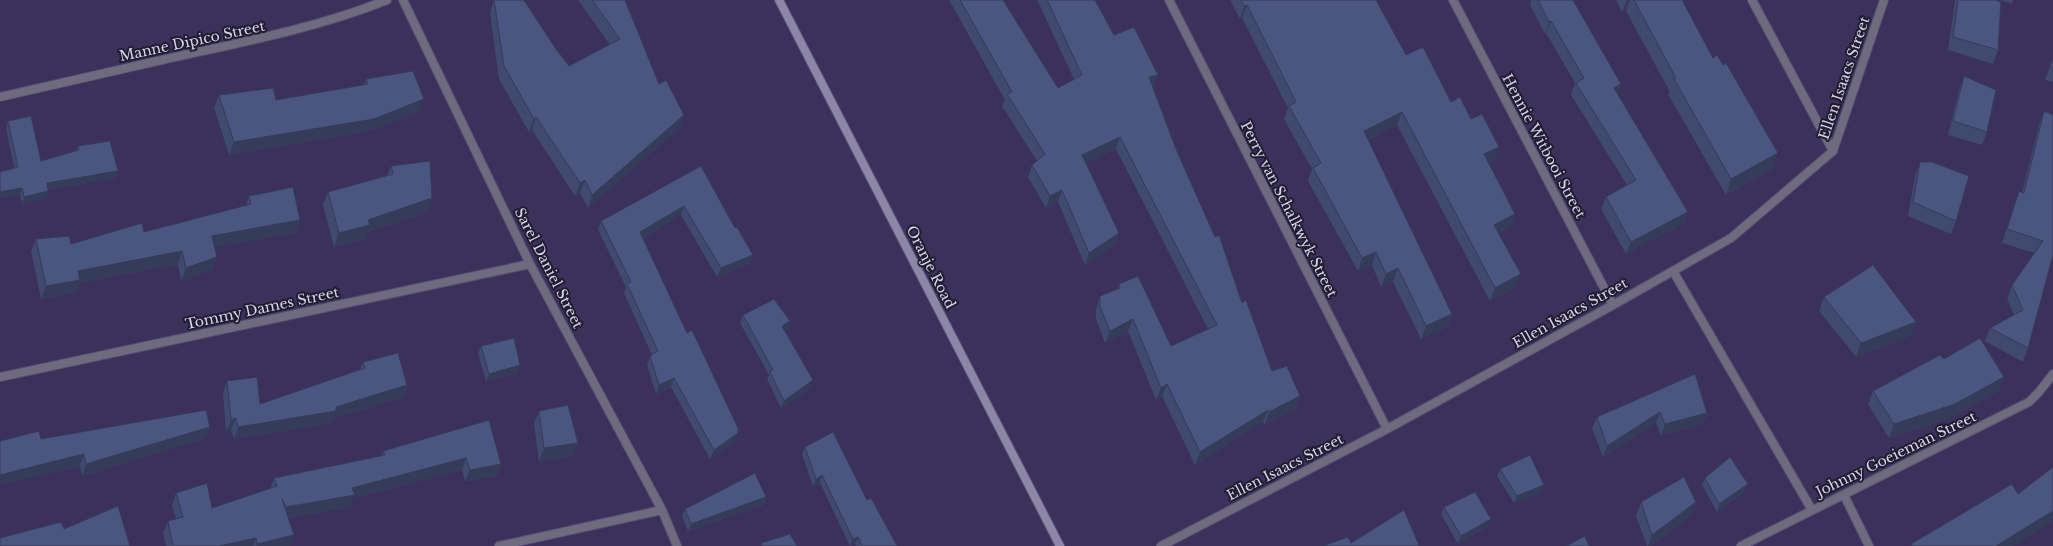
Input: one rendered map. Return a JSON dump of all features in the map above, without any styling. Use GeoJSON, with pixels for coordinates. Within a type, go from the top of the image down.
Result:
{"type":"FeatureCollection","features":[{"type":"Feature","properties":{"kind":"street","name":"Manne Dipico Street"},"geometry":{"type":"LineString","coordinates":[[0,97],[163,60],[252,42],[318,24],[387,0]]}},
{"type":"Feature","properties":{"kind":"street","name":"Sarel Daniel Street"},"geometry":{"type":"LineString","coordinates":[[402,0],[530,264],[662,510],[678,546]]}},
{"type":"Feature","properties":{"kind":"street","name":"Oranje Road"},"geometry":{"type":"LineString","coordinates":[[779,0],[1060,546]]}},
{"type":"Feature","properties":{"kind":"street","name":"Perry van Schalkwyk Street"},"geometry":{"type":"LineString","coordinates":[[1169,0],[1387,429]]}},
{"type":"Feature","properties":{"kind":"street","name":"Hennie Witbooi Street"},"geometry":{"type":"LineString","coordinates":[[1453,0],[1613,305]]}},
{"type":"Feature","properties":{"kind":"street"},"geometry":{"type":"LineString","coordinates":[[1752,0],[1833,151]]}},
{"type":"Feature","properties":{"kind":"street","name":"Ellen Isaacs Street"},"geometry":{"type":"LineString","coordinates":[[1161,546],[1387,429],[1613,305],[1731,238],[1833,151],[1884,0]]}},
{"type":"Feature","properties":{"kind":"street","name":"Tommy Dames Street"},"geometry":{"type":"LineString","coordinates":[[0,377],[530,264]]}},
{"type":"Feature","properties":{"kind":"street"},"geometry":{"type":"LineString","coordinates":[[1673,271],[1812,510]]}},
{"type":"Feature","properties":{"kind":"street","name":"Johnny Goeieman Street"},"geometry":{"type":"LineString","coordinates":[[1742,546],[2029,402],[2053,374]]}},
{"type":"Feature","properties":{"kind":"street"},"geometry":{"type":"LineString","coordinates":[[1844,495],[1869,546]]}},
{"type":"Feature","properties":{"kind":"street"},"geometry":{"type":"LineString","coordinates":[[499,546],[662,510]]}},
{"type":"Feature","properties":{"kind":"building"},"geometry":{"type":"Polygon","coordinates":[[[494,0],[524,0],[569,66],[620,39],[592,0],[625,0],[659,84],[666,80],[684,115],[592,195],[585,180],[580,183],[536,117],[534,119],[504,66],[494,0]]]}},
{"type":"Feature","properties":{"kind":"building"},"geometry":{"type":"Polygon","coordinates":[[[960,0],[1003,0],[1058,88],[1082,75],[1047,0],[1095,0],[1114,35],[1134,27],[1158,75],[1149,77],[1176,149],[1215,237],[1219,235],[1242,303],[1246,300],[1272,371],[1287,366],[1300,396],[1269,412],[1268,410],[1200,452],[1167,384],[1161,388],[1133,319],[1110,331],[1100,307],[1100,296],[1120,288],[1119,284],[1138,276],[1171,346],[1217,325],[1120,137],[1082,155],[1119,233],[1089,253],[1062,190],[1050,196],[1032,165],[1045,154],[1007,94],[1012,92],[960,0]]]}},
{"type":"Feature","properties":{"kind":"building"},"geometry":{"type":"Polygon","coordinates":[[[1241,0],[1376,0],[1406,55],[1423,47],[1451,102],[1460,97],[1471,119],[1482,114],[1499,147],[1484,154],[1515,214],[1494,225],[1521,274],[1495,288],[1402,112],[1364,131],[1452,314],[1426,326],[1398,268],[1386,274],[1376,252],[1362,258],[1313,168],[1321,163],[1289,106],[1296,102],[1247,5],[1244,6],[1241,0]]]}},
{"type":"Feature","properties":{"kind":"building"},"geometry":{"type":"Polygon","coordinates":[[[1538,0],[1573,0],[1621,84],[1614,88],[1688,212],[1631,242],[1606,197],[1636,180],[1576,83],[1584,78],[1551,21],[1549,22],[1538,0]]]}},
{"type":"Feature","properties":{"kind":"building"},"geometry":{"type":"Polygon","coordinates":[[[1634,0],[1682,0],[1713,58],[1717,55],[1723,65],[1726,63],[1778,153],[1731,179],[1674,79],[1676,78],[1634,0]]]}},
{"type":"Feature","properties":{"kind":"building"},"geometry":{"type":"Polygon","coordinates":[[[1958,0],[1996,0],[2001,2],[1998,50],[1953,37],[1958,0]]]}},
{"type":"Feature","properties":{"kind":"building"},"geometry":{"type":"Polygon","coordinates":[[[2053,58],[2053,67],[2050,66],[2053,58]]]}},
{"type":"Feature","properties":{"kind":"building"},"geometry":{"type":"Polygon","coordinates":[[[413,71],[424,99],[374,119],[234,142],[219,95],[273,88],[276,100],[368,84],[366,79],[413,71]]]}},
{"type":"Feature","properties":{"kind":"building"},"geometry":{"type":"Polygon","coordinates":[[[1964,76],[1996,90],[1987,132],[1953,121],[1964,76]]]}},
{"type":"Feature","properties":{"kind":"building"},"geometry":{"type":"Polygon","coordinates":[[[2044,111],[2053,115],[2053,255],[2028,348],[1990,328],[2023,310],[2012,285],[2043,241],[2007,229],[2019,191],[2024,193],[2044,111]]]}},
{"type":"Feature","properties":{"kind":"building"},"geometry":{"type":"Polygon","coordinates":[[[31,116],[41,161],[79,150],[78,146],[110,141],[118,171],[47,183],[48,191],[24,197],[22,188],[0,192],[0,172],[18,167],[8,121],[31,116]]]}},
{"type":"Feature","properties":{"kind":"building"},"geometry":{"type":"Polygon","coordinates":[[[430,161],[432,198],[368,220],[370,225],[339,233],[328,192],[393,174],[391,166],[430,161]]]}},
{"type":"Feature","properties":{"kind":"building"},"geometry":{"type":"Polygon","coordinates":[[[1920,162],[1932,162],[1969,176],[1956,221],[1913,202],[1920,162]]]}},
{"type":"Feature","properties":{"kind":"building"},"geometry":{"type":"Polygon","coordinates":[[[701,166],[735,228],[737,227],[753,255],[721,268],[684,206],[640,232],[687,333],[692,330],[738,428],[738,433],[714,450],[674,378],[659,385],[650,356],[658,351],[627,284],[631,282],[601,221],[701,166]]]}},
{"type":"Feature","properties":{"kind":"building"},"geometry":{"type":"Polygon","coordinates":[[[293,187],[300,220],[212,236],[217,257],[186,268],[182,251],[78,271],[80,280],[46,286],[36,239],[69,236],[71,244],[142,223],[144,232],[251,204],[249,196],[293,187]]]}},
{"type":"Feature","properties":{"kind":"building"},"geometry":{"type":"Polygon","coordinates":[[[1873,265],[1916,322],[1861,343],[1824,297],[1873,265]]]}},
{"type":"Feature","properties":{"kind":"building"},"geometry":{"type":"Polygon","coordinates":[[[774,299],[790,321],[782,326],[813,380],[784,401],[770,372],[773,370],[743,315],[774,299]]]}},
{"type":"Feature","properties":{"kind":"building"},"geometry":{"type":"Polygon","coordinates":[[[514,338],[520,365],[489,374],[481,346],[514,338]]]}},
{"type":"Feature","properties":{"kind":"building"},"geometry":{"type":"Polygon","coordinates":[[[1980,338],[2004,377],[1955,404],[1894,424],[1873,391],[1940,355],[1944,359],[1980,338]]]}},
{"type":"Feature","properties":{"kind":"building"},"geometry":{"type":"Polygon","coordinates":[[[398,353],[407,385],[336,407],[336,411],[238,427],[236,418],[231,420],[227,381],[257,377],[260,404],[365,368],[363,362],[398,353]]]}},
{"type":"Feature","properties":{"kind":"building"},"geometry":{"type":"Polygon","coordinates":[[[1695,374],[1707,413],[1665,424],[1660,412],[1607,446],[1597,417],[1695,374]]]}},
{"type":"Feature","properties":{"kind":"building"},"geometry":{"type":"Polygon","coordinates":[[[568,405],[578,443],[544,448],[539,411],[568,405]]]}},
{"type":"Feature","properties":{"kind":"building"},"geometry":{"type":"Polygon","coordinates":[[[206,410],[210,427],[86,464],[84,454],[0,475],[0,441],[39,431],[41,439],[206,410]]]}},
{"type":"Feature","properties":{"kind":"building"},"geometry":{"type":"Polygon","coordinates":[[[489,420],[501,464],[470,470],[466,458],[352,488],[355,495],[286,507],[282,499],[294,535],[257,544],[256,538],[219,546],[173,546],[168,521],[183,517],[176,493],[207,483],[212,508],[277,486],[274,478],[385,455],[383,451],[489,420]]]}},
{"type":"Feature","properties":{"kind":"building"},"geometry":{"type":"Polygon","coordinates":[[[833,432],[867,500],[871,498],[897,546],[862,546],[858,537],[853,539],[822,475],[816,479],[805,447],[833,432]]]}},
{"type":"Feature","properties":{"kind":"building"},"geometry":{"type":"Polygon","coordinates":[[[1530,455],[1544,485],[1517,496],[1500,469],[1530,455]]]}},
{"type":"Feature","properties":{"kind":"building"},"geometry":{"type":"Polygon","coordinates":[[[1730,457],[1748,484],[1719,504],[1705,478],[1730,457]]]}},
{"type":"Feature","properties":{"kind":"building"},"geometry":{"type":"Polygon","coordinates":[[[2053,467],[2053,511],[1996,546],[1912,546],[1911,544],[2012,484],[2018,494],[2053,467]]]}},
{"type":"Feature","properties":{"kind":"building"},"geometry":{"type":"Polygon","coordinates":[[[755,473],[766,497],[691,524],[685,509],[755,473]]]}},
{"type":"Feature","properties":{"kind":"building"},"geometry":{"type":"Polygon","coordinates":[[[1684,477],[1696,502],[1652,535],[1641,502],[1684,477]]]}},
{"type":"Feature","properties":{"kind":"building"},"geometry":{"type":"Polygon","coordinates":[[[1475,492],[1491,519],[1461,536],[1444,507],[1475,492]]]}},
{"type":"Feature","properties":{"kind":"building"},"geometry":{"type":"Polygon","coordinates":[[[118,506],[130,546],[0,546],[0,538],[61,522],[64,529],[118,506]]]}},
{"type":"Feature","properties":{"kind":"building"},"geometry":{"type":"Polygon","coordinates":[[[1404,510],[1419,545],[1323,546],[1348,537],[1351,543],[1404,510]]]}},
{"type":"Feature","properties":{"kind":"building"},"geometry":{"type":"Polygon","coordinates":[[[790,534],[797,546],[762,546],[761,543],[790,534]]]}},
{"type":"Feature","properties":{"kind":"building"},"geometry":{"type":"Polygon","coordinates":[[[1585,536],[1589,546],[1566,546],[1585,536]]]}}]}
